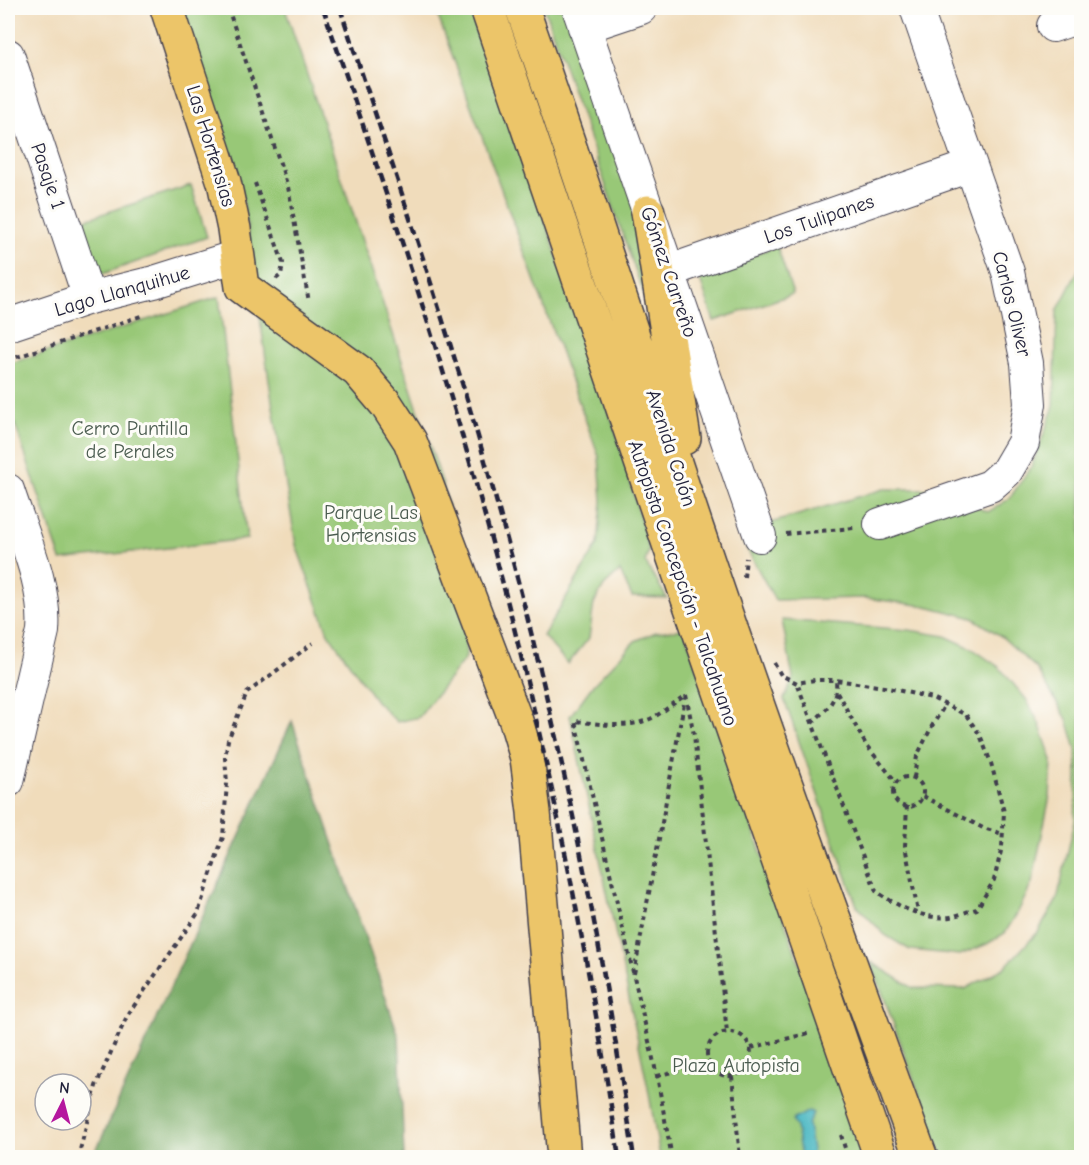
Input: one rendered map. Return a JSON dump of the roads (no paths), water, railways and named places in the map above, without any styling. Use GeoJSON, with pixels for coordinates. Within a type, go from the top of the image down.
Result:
{"type":"FeatureCollection","features":[{"type":"Feature","properties":{"kind":"main road","name":"Las Hortensias"},"geometry":{"type":"LineString","coordinates":[[167,8],[224,182],[240,272]]}},
{"type":"Feature","properties":{"kind":"main road","name":"Autopista Concepción - Talcahuano"},"geometry":{"type":"LineString","coordinates":[[487,8],[881,1158]]}},
{"type":"Feature","properties":{"kind":"main road","name":"Avenida Colón"},"geometry":{"type":"LineString","coordinates":[[522,8],[618,287],[698,531],[823,888],[921,1158]]}},
{"type":"Feature","properties":{"kind":"main road"},"geometry":{"type":"LineString","coordinates":[[648,212],[698,531]]}},
{"type":"Feature","properties":{"kind":"main road"},"geometry":{"type":"LineString","coordinates":[[240,272],[306,332],[358,371],[386,404],[410,441],[516,721],[527,758],[534,812],[564,1158]]}},
{"type":"Feature","properties":{"kind":"street"},"geometry":{"type":"LineString","coordinates":[[581,17],[641,8]]}},
{"type":"Feature","properties":{"kind":"street","name":"Carlos Oliver"},"geometry":{"type":"LineString","coordinates":[[880,524],[990,486],[1006,472],[1023,443],[1030,404],[1027,363],[1008,272],[916,8]]}},
{"type":"Feature","properties":{"kind":"street","name":"Gómez Carreño"},"geometry":{"type":"LineString","coordinates":[[581,17],[760,536]]}},
{"type":"Feature","properties":{"kind":"street","name":"Pasaje 1"},"geometry":{"type":"LineString","coordinates":[[8,55],[89,298]]}},
{"type":"Feature","properties":{"kind":"street","name":"Los Tulipanes"},"geometry":{"type":"LineString","coordinates":[[669,271],[970,166]]}},
{"type":"Feature","properties":{"kind":"street","name":"Lago Llanquihue"},"geometry":{"type":"LineString","coordinates":[[8,325],[89,298],[154,282],[240,272]]}},
{"type":"Feature","properties":{"kind":"street"},"geometry":{"type":"LineString","coordinates":[[8,490],[41,591],[44,618],[43,631],[8,781]]}},
{"type":"Feature","properties":{"kind":"water"},"geometry":{"type":"Polygon","coordinates":[[[809,1111],[813,1113],[808,1124],[813,1157],[801,1157],[796,1127],[793,1122],[794,1119],[809,1111]]]}},
{"type":"Feature","properties":{"kind":"railway"},"geometry":{"type":"LineString","coordinates":[[323,8],[429,327],[468,455],[507,599],[562,837],[593,997],[619,1158]]}},
{"type":"Feature","properties":{"kind":"railway"},"geometry":{"type":"LineString","coordinates":[[340,8],[453,352],[511,553],[572,810],[605,984],[634,1158]]}},
{"type":"Feature","properties":{"kind":"park label","name":"Cerro Puntilla de Perales"},"geometry":{"type":"Point","coordinates":[130,440]}},
{"type":"Feature","properties":{"kind":"park label","name":"Parque Las Hortensias"},"geometry":{"type":"Point","coordinates":[371,524]}},
{"type":"Feature","properties":{"kind":"park label","name":"Plaza Autopista"},"geometry":{"type":"Point","coordinates":[736,1065]}}]}
